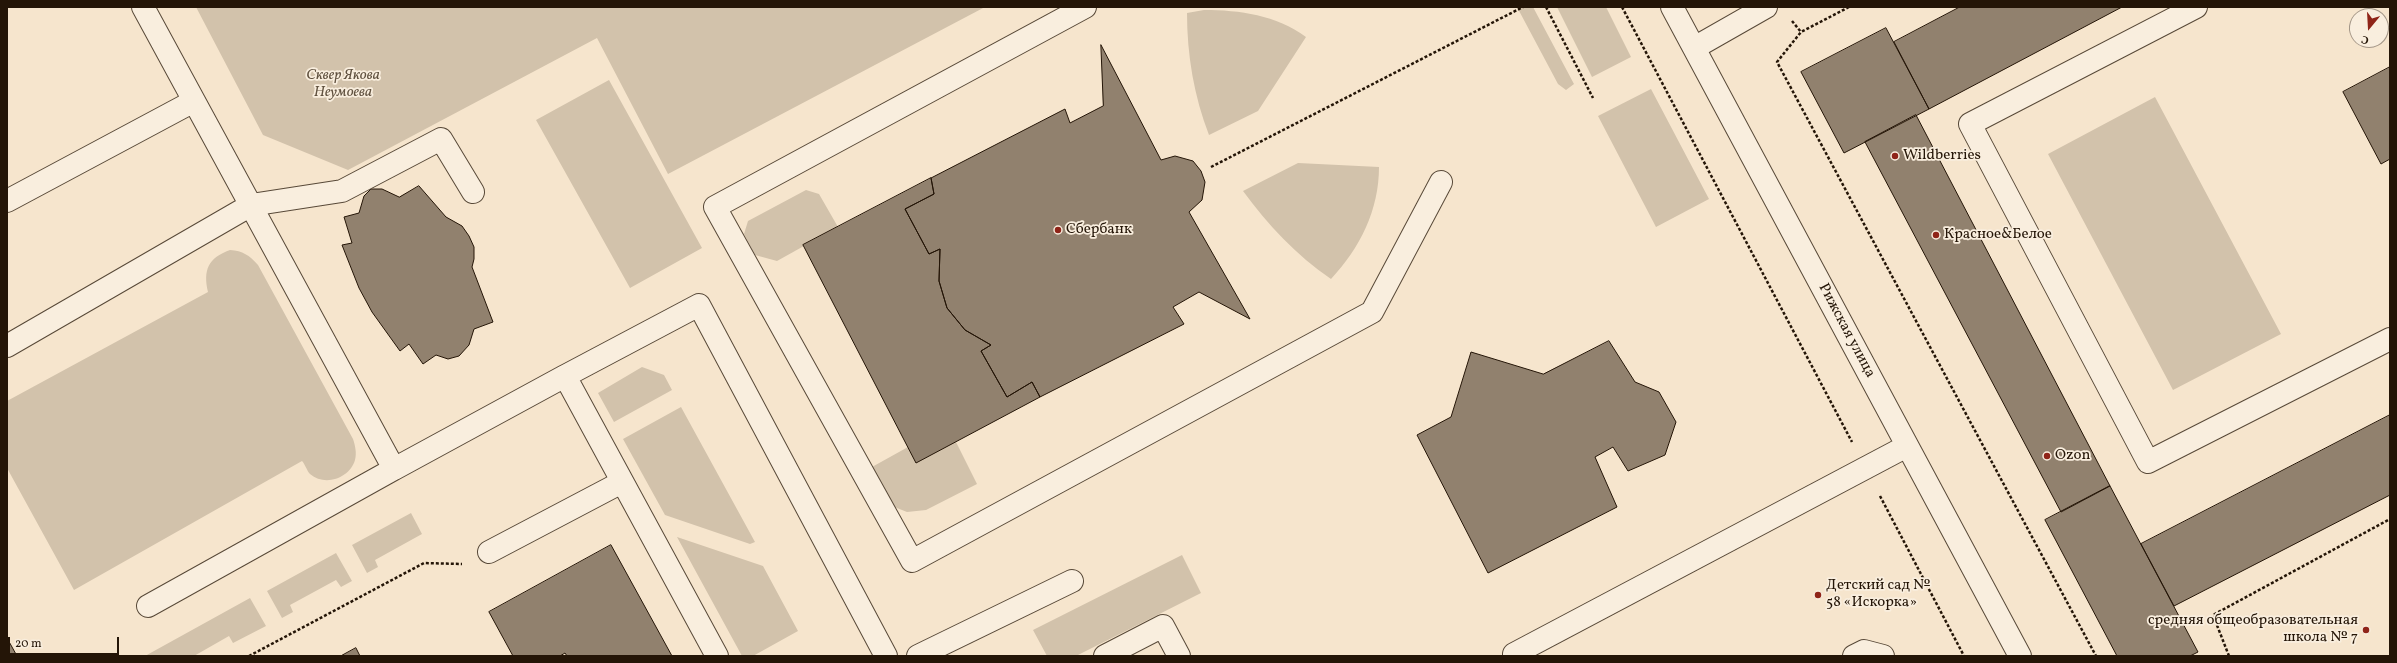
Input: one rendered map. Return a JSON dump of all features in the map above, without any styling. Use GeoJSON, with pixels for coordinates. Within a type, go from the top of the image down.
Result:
{"type":"FeatureCollection","features":[{"type":"Feature","properties":{"kind":"street"},"geometry":{"type":"LineString","coordinates":[[143,7],[394,469]]}},
{"type":"Feature","properties":{"kind":"street"},"geometry":{"type":"LineString","coordinates":[[1085,7],[714,207],[912,561],[1372,312],[1441,182]]}},
{"type":"Feature","properties":{"kind":"street","name":"Рижская улица"},"geometry":{"type":"LineString","coordinates":[[1672,7],[2020,656]]}},
{"type":"Feature","properties":{"kind":"street"},"geometry":{"type":"LineString","coordinates":[[1694,48],[1766,7]]}},
{"type":"Feature","properties":{"kind":"street"},"geometry":{"type":"LineString","coordinates":[[2196,7],[1970,124],[2148,462],[2390,339]]}},
{"type":"Feature","properties":{"kind":"street"},"geometry":{"type":"LineString","coordinates":[[7,201],[194,101]]}},
{"type":"Feature","properties":{"kind":"street"},"geometry":{"type":"LineString","coordinates":[[7,346],[251,205],[342,191],[441,139],[473,192]]}},
{"type":"Feature","properties":{"kind":"street"},"geometry":{"type":"LineString","coordinates":[[148,606],[394,469],[699,305],[886,656]]}},
{"type":"Feature","properties":{"kind":"street"},"geometry":{"type":"LineString","coordinates":[[565,376],[717,656]]}},
{"type":"Feature","properties":{"kind":"street"},"geometry":{"type":"LineString","coordinates":[[1514,654],[1907,446]]}},
{"type":"Feature","properties":{"kind":"street"},"geometry":{"type":"LineString","coordinates":[[490,552],[622,482]]}},
{"type":"Feature","properties":{"kind":"street"},"geometry":{"type":"LineString","coordinates":[[918,656],[1072,581]]}},
{"type":"Feature","properties":{"kind":"street"},"geometry":{"type":"LineString","coordinates":[[1105,656],[1163,626],[1179,656]]}},
{"type":"Feature","properties":{"kind":"street"},"geometry":{"type":"LineString","coordinates":[[1854,656],[1864,650],[1883,656]]}},
{"type":"Feature","properties":{"kind":"path"},"geometry":{"type":"LineString","coordinates":[[1211,167],[1523,7]]}},
{"type":"Feature","properties":{"kind":"path"},"geometry":{"type":"LineString","coordinates":[[1546,7],[1593,98]]}},
{"type":"Feature","properties":{"kind":"path"},"geometry":{"type":"LineString","coordinates":[[1622,7],[1964,656]]}},
{"type":"Feature","properties":{"kind":"path"},"geometry":{"type":"LineString","coordinates":[[1849,7],[1801,32],[1778,62],[2096,656]]}},
{"type":"Feature","properties":{"kind":"path"},"geometry":{"type":"LineString","coordinates":[[2229,656],[2213,615],[2390,519]]}},
{"type":"Feature","properties":{"kind":"path"},"geometry":{"type":"LineString","coordinates":[[249,656],[424,563],[466,564],[490,552]]}},
{"type":"Feature","properties":{"kind":"green space","name":"Сквер Якова Неумоева"},"geometry":{"type":"Polygon","coordinates":[[[196,7],[985,7],[668,174],[597,38],[348,170],[263,135],[196,7]]]}},
{"type":"Feature","properties":{"kind":"green space"},"geometry":{"type":"Polygon","coordinates":[[[1517,7],[1533,7],[1574,84],[1566,90],[1558,84],[1517,7]]]}},
{"type":"Feature","properties":{"kind":"green space"},"geometry":{"type":"Polygon","coordinates":[[[1557,7],[1606,7],[1631,57],[1592,77],[1557,7]]]}},
{"type":"Feature","properties":{"kind":"green space"},"geometry":{"type":"Polygon","coordinates":[[[1204,10],[1231,11],[1257,15],[1282,24],[1306,37],[1258,111],[1209,135],[1195,90],[1187,29],[1187,13],[1204,10]]]}},
{"type":"Feature","properties":{"kind":"green space"},"geometry":{"type":"Polygon","coordinates":[[[609,80],[702,248],[630,288],[536,120],[609,80]]]}},
{"type":"Feature","properties":{"kind":"green space"},"geometry":{"type":"Polygon","coordinates":[[[1651,89],[1709,199],[1656,227],[1598,116],[1651,89]]]}},
{"type":"Feature","properties":{"kind":"green space"},"geometry":{"type":"Polygon","coordinates":[[[2155,97],[2281,334],[2173,390],[2048,154],[2155,97]]]}},
{"type":"Feature","properties":{"kind":"green space"},"geometry":{"type":"Polygon","coordinates":[[[1298,163],[1379,167],[1376,198],[1366,228],[1351,254],[1331,279],[1294,250],[1283,239],[1262,216],[1243,191],[1298,163]]]}},
{"type":"Feature","properties":{"kind":"green space"},"geometry":{"type":"Polygon","coordinates":[[[806,190],[819,194],[838,227],[777,261],[755,255],[744,234],[748,221],[806,190]]]}},
{"type":"Feature","properties":{"kind":"green space"},"geometry":{"type":"Polygon","coordinates":[[[230,250],[239,251],[246,254],[258,265],[353,439],[356,455],[355,460],[348,472],[343,476],[330,480],[316,478],[310,474],[302,461],[74,590],[7,468],[7,401],[208,292],[206,277],[209,266],[217,257],[230,250]]]}},
{"type":"Feature","properties":{"kind":"green space"},"geometry":{"type":"Polygon","coordinates":[[[642,367],[664,375],[672,390],[614,422],[598,393],[642,367]]]}},
{"type":"Feature","properties":{"kind":"green space"},"geometry":{"type":"Polygon","coordinates":[[[681,407],[755,542],[750,544],[665,515],[623,439],[681,407]]]}},
{"type":"Feature","properties":{"kind":"green space"},"geometry":{"type":"Polygon","coordinates":[[[956,442],[977,484],[926,510],[907,512],[892,506],[872,467],[908,447],[956,442]]]}},
{"type":"Feature","properties":{"kind":"green space"},"geometry":{"type":"Polygon","coordinates":[[[411,513],[422,534],[375,560],[378,567],[367,573],[352,545],[411,513]]]}},
{"type":"Feature","properties":{"kind":"green space"},"geometry":{"type":"Polygon","coordinates":[[[677,537],[763,566],[798,631],[753,656],[742,656],[677,537]]]}},
{"type":"Feature","properties":{"kind":"green space"},"geometry":{"type":"Polygon","coordinates":[[[336,553],[352,581],[341,587],[336,580],[290,605],[293,612],[282,618],[267,591],[336,553]]]}},
{"type":"Feature","properties":{"kind":"green space"},"geometry":{"type":"Polygon","coordinates":[[[1182,555],[1201,593],[1076,656],[1047,656],[1033,630],[1182,555]]]}},
{"type":"Feature","properties":{"kind":"green space"},"geometry":{"type":"Polygon","coordinates":[[[250,598],[266,626],[233,643],[229,636],[194,656],[145,656],[250,598]]]}},
{"type":"Feature","properties":{"kind":"building"},"geometry":{"type":"Polygon","coordinates":[[[1960,7],[2122,7],[1929,109],[1894,42],[1960,7]]]}},
{"type":"Feature","properties":{"kind":"building"},"geometry":{"type":"Polygon","coordinates":[[[1886,28],[1929,109],[1844,153],[1801,72],[1886,28]]]}},
{"type":"Feature","properties":{"kind":"building","name":"Сбербанк"},"geometry":{"type":"Polygon","coordinates":[[[1101,45],[1161,160],[1175,156],[1193,161],[1201,171],[1205,182],[1202,200],[1189,212],[1250,319],[1199,292],[1173,307],[1184,324],[1040,397],[1032,382],[1007,397],[981,351],[991,345],[965,330],[947,308],[939,281],[940,249],[929,254],[905,209],[934,194],[931,178],[1065,109],[1070,123],[1103,106],[1101,45]]]}},
{"type":"Feature","properties":{"kind":"building"},"geometry":{"type":"Polygon","coordinates":[[[2390,67],[2390,159],[2381,164],[2343,92],[2390,67]]]}},
{"type":"Feature","properties":{"kind":"building"},"geometry":{"type":"Polygon","coordinates":[[[1916,115],[2110,486],[2061,512],[1865,142],[1916,115]]]}},
{"type":"Feature","properties":{"kind":"building"},"geometry":{"type":"Polygon","coordinates":[[[931,178],[934,194],[905,209],[929,254],[940,249],[939,281],[947,308],[965,330],[991,345],[981,351],[1007,397],[1032,382],[1040,397],[916,463],[803,245],[931,178]]]}},
{"type":"Feature","properties":{"kind":"building"},"geometry":{"type":"Polygon","coordinates":[[[419,186],[446,217],[462,226],[469,236],[474,247],[472,267],[493,322],[474,329],[469,345],[459,356],[448,359],[436,355],[423,364],[409,344],[400,351],[372,312],[359,288],[342,245],[352,243],[344,217],[359,213],[364,196],[371,189],[382,189],[399,197],[419,186]]]}},
{"type":"Feature","properties":{"kind":"building"},"geometry":{"type":"Polygon","coordinates":[[[1609,341],[1635,382],[1659,392],[1676,422],[1665,455],[1628,471],[1613,447],[1595,457],[1617,507],[1488,573],[1417,435],[1451,417],[1471,352],[1543,374],[1609,341]]]}},
{"type":"Feature","properties":{"kind":"building"},"geometry":{"type":"Polygon","coordinates":[[[2390,415],[2390,495],[2174,606],[2141,544],[2390,415]]]}},
{"type":"Feature","properties":{"kind":"building"},"geometry":{"type":"Polygon","coordinates":[[[2110,486],[2198,652],[2190,656],[2117,656],[2045,520],[2110,486]]]}},
{"type":"Feature","properties":{"kind":"building"},"geometry":{"type":"Polygon","coordinates":[[[611,545],[672,656],[567,656],[565,653],[560,656],[513,656],[489,612],[611,545]]]}},
{"type":"Feature","properties":{"kind":"building"},"geometry":{"type":"Polygon","coordinates":[[[7,638],[17,656],[7,656],[7,638]]]}},
{"type":"Feature","properties":{"kind":"building"},"geometry":{"type":"Polygon","coordinates":[[[356,648],[360,656],[341,656],[356,648]]]}},
{"type":"Feature","properties":{"kind":"place","name":"Wildberries"},"geometry":{"type":"Point","coordinates":[1895,156]}},
{"type":"Feature","properties":{"kind":"place","name":"Сбербанк"},"geometry":{"type":"Point","coordinates":[1058,230]}},
{"type":"Feature","properties":{"kind":"place","name":"Красное&Белое"},"geometry":{"type":"Point","coordinates":[1936,235]}},
{"type":"Feature","properties":{"kind":"place","name":"Ozon"},"geometry":{"type":"Point","coordinates":[2047,456]}},
{"type":"Feature","properties":{"kind":"place","name":"Детский сад № 58 «Искорка»"},"geometry":{"type":"Point","coordinates":[1818,595]}},
{"type":"Feature","properties":{"kind":"place","name":"средняя общеобразовательная школа № 7"},"geometry":{"type":"Point","coordinates":[2366,630]}}]}
